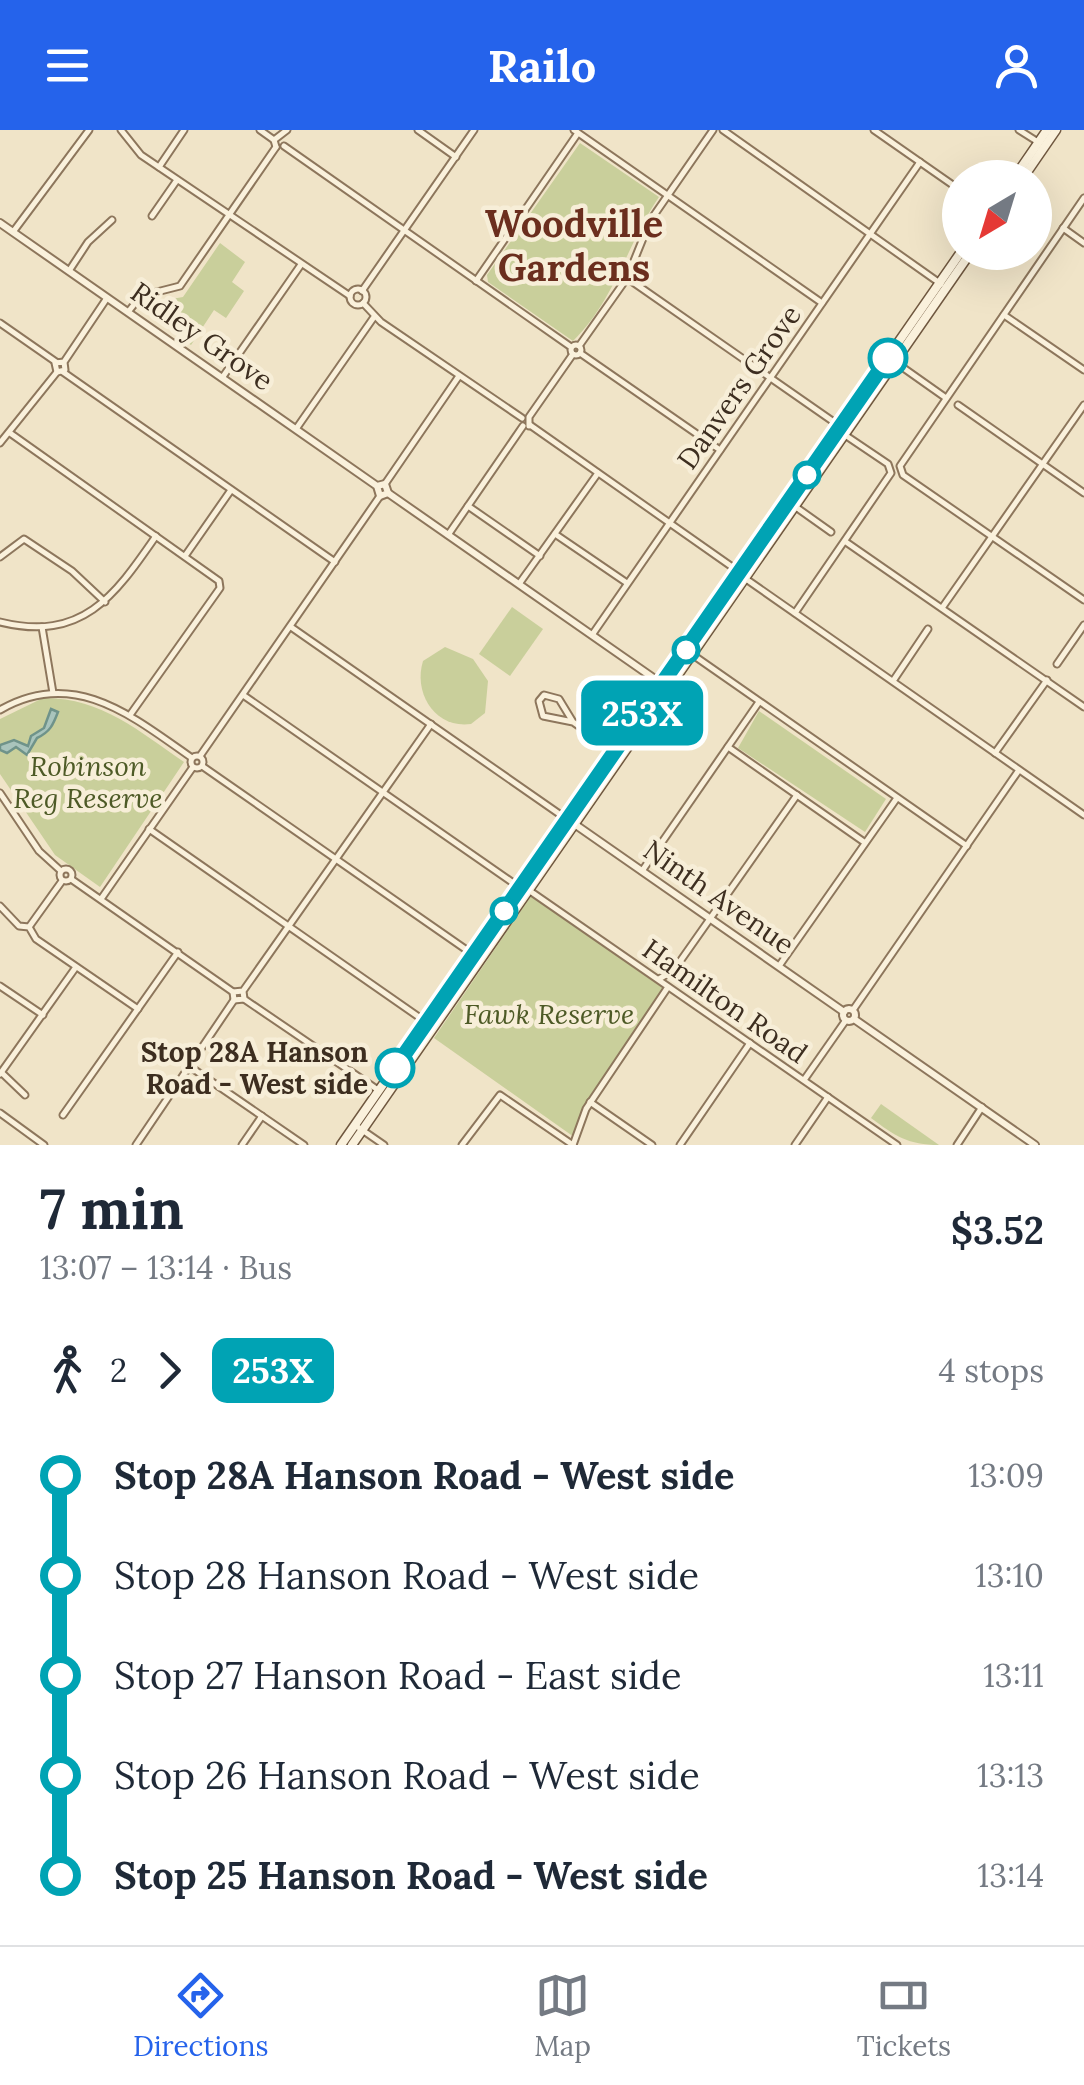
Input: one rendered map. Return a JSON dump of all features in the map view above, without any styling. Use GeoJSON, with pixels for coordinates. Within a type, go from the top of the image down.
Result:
{"type":"FeatureCollection","features":[{"type":"Feature","properties":{"kind":"main road"},"geometry":{"type":"LineString","coordinates":[[1033,160],[1046,130]]}},
{"type":"Feature","properties":{"kind":"main road"},"geometry":{"type":"LineString","coordinates":[[1029,160],[1056,130]]}},
{"type":"Feature","properties":{"kind":"main road"},"geometry":{"type":"LineString","coordinates":[[352,1145],[382,1094],[951,270]]}},
{"type":"Feature","properties":{"kind":"main road"},"geometry":{"type":"LineString","coordinates":[[943,285],[956,270]]}},
{"type":"Feature","properties":{"kind":"main road"},"geometry":{"type":"LineString","coordinates":[[341,1145],[359,1128]]}},
{"type":"Feature","properties":{"kind":"street"},"geometry":{"type":"LineString","coordinates":[[120,130],[133,148],[158,167],[350,296],[353,304],[363,303]]}},
{"type":"Feature","properties":{"kind":"street"},"geometry":{"type":"LineString","coordinates":[[158,167],[184,130]]}},
{"type":"Feature","properties":{"kind":"street"},"geometry":{"type":"LineString","coordinates":[[260,130],[275,144]]}},
{"type":"Feature","properties":{"kind":"street"},"geometry":{"type":"LineString","coordinates":[[283,142],[287,130]]}},
{"type":"Feature","properties":{"kind":"street"},"geometry":{"type":"LineString","coordinates":[[418,130],[456,156]]}},
{"type":"Feature","properties":{"kind":"street"},"geometry":{"type":"LineString","coordinates":[[350,296],[362,291],[474,130]]}},
{"type":"Feature","properties":{"kind":"street"},"geometry":{"type":"LineString","coordinates":[[448,534],[626,278],[647,226],[717,130],[943,285]]}},
{"type":"Feature","properties":{"kind":"street"},"geometry":{"type":"LineString","coordinates":[[874,130],[942,177]]}},
{"type":"Feature","properties":{"kind":"street"},"geometry":{"type":"LineString","coordinates":[[885,138],[890,130]]}},
{"type":"Feature","properties":{"kind":"street"},"geometry":{"type":"LineString","coordinates":[[1020,130],[1041,145]]}},
{"type":"Feature","properties":{"kind":"street"},"geometry":{"type":"LineString","coordinates":[[13,232],[84,131]]}},
{"type":"Feature","properties":{"kind":"street"},"geometry":{"type":"LineString","coordinates":[[476,281],[576,132],[822,303]]}},
{"type":"Feature","properties":{"kind":"street"},"geometry":{"type":"LineString","coordinates":[[128,312],[138,298],[180,286],[275,144],[283,142],[720,450]]}},
{"type":"Feature","properties":{"kind":"street","name":"Danvers Grove"},"geometry":{"type":"LineString","coordinates":[[592,635],[920,162]]}},
{"type":"Feature","properties":{"kind":"street"},"geometry":{"type":"LineString","coordinates":[[152,216],[177,180]]}},
{"type":"Feature","properties":{"kind":"street"},"geometry":{"type":"LineString","coordinates":[[1084,198],[902,461],[900,470],[1084,600]]}},
{"type":"Feature","properties":{"kind":"street"},"geometry":{"type":"LineString","coordinates":[[68,271],[88,242],[112,220]]}},
{"type":"Feature","properties":{"kind":"street","name":"Ridley Grove"},"geometry":{"type":"LineString","coordinates":[[0,223],[665,686]]}},
{"type":"Feature","properties":{"kind":"street"},"geometry":{"type":"LineString","coordinates":[[1063,228],[1084,243]]}},
{"type":"Feature","properties":{"kind":"street"},"geometry":{"type":"LineString","coordinates":[[222,378],[300,266]]}},
{"type":"Feature","properties":{"kind":"street"},"geometry":{"type":"LineString","coordinates":[[626,278],[770,378],[891,470],[795,614]]}},
{"type":"Feature","properties":{"kind":"street"},"geometry":{"type":"LineString","coordinates":[[362,291],[363,303],[374,317],[1084,815]]}},
{"type":"Feature","properties":{"kind":"street"},"geometry":{"type":"LineString","coordinates":[[0,443],[60,372],[60,362],[107,298]]}},
{"type":"Feature","properties":{"kind":"street"},"geometry":{"type":"LineString","coordinates":[[1004,314],[1084,370]]}},
{"type":"Feature","properties":{"kind":"street"},"geometry":{"type":"LineString","coordinates":[[296,430],[374,317]]}},
{"type":"Feature","properties":{"kind":"street"},"geometry":{"type":"LineString","coordinates":[[0,323],[60,362]]}},
{"type":"Feature","properties":{"kind":"street"},"geometry":{"type":"LineString","coordinates":[[892,360],[946,398]]}},
{"type":"Feature","properties":{"kind":"street"},"geometry":{"type":"LineString","coordinates":[[60,372],[335,562]]}},
{"type":"Feature","properties":{"kind":"street"},"geometry":{"type":"LineString","coordinates":[[0,710],[30,696],[53,692],[95,697],[130,715],[192,758],[200,756],[459,376]]}},
{"type":"Feature","properties":{"kind":"street"},"geometry":{"type":"LineString","coordinates":[[958,405],[1084,493]]}},
{"type":"Feature","properties":{"kind":"street"},"geometry":{"type":"LineString","coordinates":[[942,608],[1084,405]]}},
{"type":"Feature","properties":{"kind":"street"},"geometry":{"type":"LineString","coordinates":[[10,433],[214,576],[220,588],[130,715]]}},
{"type":"Feature","properties":{"kind":"street"},"geometry":{"type":"LineString","coordinates":[[519,584],[598,473]]}},
{"type":"Feature","properties":{"kind":"street"},"geometry":{"type":"LineString","coordinates":[[184,556],[231,490]]}},
{"type":"Feature","properties":{"kind":"street"},"geometry":{"type":"LineString","coordinates":[[792,504],[831,532]]}},
{"type":"Feature","properties":{"kind":"street"},"geometry":{"type":"LineString","coordinates":[[468,506],[540,556]]}},
{"type":"Feature","properties":{"kind":"street"},"geometry":{"type":"LineString","coordinates":[[555,534],[628,584]]}},
{"type":"Feature","properties":{"kind":"street"},"geometry":{"type":"LineString","coordinates":[[0,622],[42,627],[72,621],[105,602],[156,536]]}},
{"type":"Feature","properties":{"kind":"street"},"geometry":{"type":"LineString","coordinates":[[0,557],[24,539],[72,571],[105,602]]}},
{"type":"Feature","properties":{"kind":"street"},"geometry":{"type":"LineString","coordinates":[[846,542],[1084,707]]}},
{"type":"Feature","properties":{"kind":"street"},"geometry":{"type":"LineString","coordinates":[[1057,664],[1084,624]]}},
{"type":"Feature","properties":{"kind":"street"},"geometry":{"type":"LineString","coordinates":[[42,627],[53,692]]}},
{"type":"Feature","properties":{"kind":"street"},"geometry":{"type":"LineString","coordinates":[[291,627],[571,822]]}},
{"type":"Feature","properties":{"kind":"street"},"geometry":{"type":"LineString","coordinates":[[893,680],[928,629]]}},
{"type":"Feature","properties":{"kind":"street"},"geometry":{"type":"LineString","coordinates":[[691,650],[759,702],[967,846]]}},
{"type":"Feature","properties":{"kind":"street"},"geometry":{"type":"LineString","coordinates":[[995,752],[1046,680]]}},
{"type":"Feature","properties":{"kind":"street","name":"Hamilton Road"},"geometry":{"type":"LineString","coordinates":[[243,695],[895,1145]]}},
{"type":"Feature","properties":{"kind":"street"},"geometry":{"type":"LineString","coordinates":[[573,722],[543,716],[539,710],[544,695],[559,699],[573,722],[618,754]]}},
{"type":"Feature","properties":{"kind":"street"},"geometry":{"type":"LineString","coordinates":[[642,871],[759,702]]}},
{"type":"Feature","properties":{"kind":"street"},"geometry":{"type":"LineString","coordinates":[[136,1145],[430,724]]}},
{"type":"Feature","properties":{"kind":"street"},"geometry":{"type":"LineString","coordinates":[[728,747],[864,842]]}},
{"type":"Feature","properties":{"kind":"street"},"geometry":{"type":"LineString","coordinates":[[200,756],[202,766]]}},
{"type":"Feature","properties":{"kind":"street"},"geometry":{"type":"LineString","coordinates":[[101,899],[193,767],[192,758]]}},
{"type":"Feature","properties":{"kind":"street"},"geometry":{"type":"LineString","coordinates":[[193,767],[202,766],[477,958]]}},
{"type":"Feature","properties":{"kind":"street"},"geometry":{"type":"LineString","coordinates":[[804,1080],[1020,770]]}},
{"type":"Feature","properties":{"kind":"street"},"geometry":{"type":"LineString","coordinates":[[0,793],[39,851],[60,871],[62,881]]}},
{"type":"Feature","properties":{"kind":"street"},"geometry":{"type":"LineString","coordinates":[[657,979],[674,970],[797,795]]}},
{"type":"Feature","properties":{"kind":"street"},"geometry":{"type":"LineString","coordinates":[[780,966],[897,798]]}},
{"type":"Feature","properties":{"kind":"street","name":"Ninth Avenue"},"geometry":{"type":"LineString","coordinates":[[571,822],[1035,1145]]}},
{"type":"Feature","properties":{"kind":"street"},"geometry":{"type":"LineString","coordinates":[[149,829],[430,1025]]}},
{"type":"Feature","properties":{"kind":"street"},"geometry":{"type":"LineString","coordinates":[[60,871],[70,871],[71,879]]}},
{"type":"Feature","properties":{"kind":"street"},"geometry":{"type":"LineString","coordinates":[[30,927],[62,881],[71,879],[382,1094]]}},
{"type":"Feature","properties":{"kind":"street"},"geometry":{"type":"LineString","coordinates":[[0,906],[19,926],[30,927]]}},
{"type":"Feature","properties":{"kind":"street"},"geometry":{"type":"LineString","coordinates":[[30,927],[36,939],[138,1009]]}},
{"type":"Feature","properties":{"kind":"street"},"geometry":{"type":"LineString","coordinates":[[62,1116],[178,952]]}},
{"type":"Feature","properties":{"kind":"street"},"geometry":{"type":"LineString","coordinates":[[24,1095],[1,1073],[76,967]]}},
{"type":"Feature","properties":{"kind":"street"},"geometry":{"type":"LineString","coordinates":[[0,986],[43,1015]]}},
{"type":"Feature","properties":{"kind":"street"},"geometry":{"type":"LineString","coordinates":[[462,1145],[497,1096],[503,1096],[573,1145],[590,1102],[668,986]]}},
{"type":"Feature","properties":{"kind":"street"},"geometry":{"type":"LineString","coordinates":[[233,992],[234,1000]]}},
{"type":"Feature","properties":{"kind":"street"},"geometry":{"type":"LineString","coordinates":[[680,1145],[750,1043]]}},
{"type":"Feature","properties":{"kind":"street"},"geometry":{"type":"LineString","coordinates":[[189,1066],[304,1145]]}},
{"type":"Feature","properties":{"kind":"street"},"geometry":{"type":"LineString","coordinates":[[795,1145],[828,1098]]}},
{"type":"Feature","properties":{"kind":"street"},"geometry":{"type":"LineString","coordinates":[[590,1102],[652,1145]]}},
{"type":"Feature","properties":{"kind":"street"},"geometry":{"type":"LineString","coordinates":[[956,1145],[982,1107]]}},
{"type":"Feature","properties":{"kind":"street"},"geometry":{"type":"LineString","coordinates":[[0,1113],[44,1145]]}},
{"type":"Feature","properties":{"kind":"street"},"geometry":{"type":"LineString","coordinates":[[242,1145],[262,1116]]}},
{"type":"Feature","properties":{"kind":"street"},"geometry":{"type":"LineString","coordinates":[[359,1128],[384,1145]]}},
{"type":"Feature","properties":{"kind":"green space"},"geometry":{"type":"Polygon","coordinates":[[[580,143],[659,197],[600,308],[573,341],[488,282],[487,275],[580,143]]]}},
{"type":"Feature","properties":{"kind":"green space"},"geometry":{"type":"Polygon","coordinates":[[[220,243],[245,262],[232,282],[244,291],[226,318],[214,310],[191,345],[144,309],[149,303],[183,297],[220,243]]]}},
{"type":"Feature","properties":{"kind":"green space"},"geometry":{"type":"Polygon","coordinates":[[[512,607],[543,629],[510,676],[479,654],[512,607]]]}},
{"type":"Feature","properties":{"kind":"green space"},"geometry":{"type":"Polygon","coordinates":[[[445,647],[473,659],[488,681],[485,713],[471,724],[447,721],[437,715],[424,696],[423,661],[445,647]]]}},
{"type":"Feature","properties":{"kind":"green space","name":"Robinson Reg Reserve"},"geometry":{"type":"Polygon","coordinates":[[[43,698],[64,699],[101,710],[184,762],[100,887],[55,855],[0,774],[0,719],[43,698]]]}},
{"type":"Feature","properties":{"kind":"green space"},"geometry":{"type":"Polygon","coordinates":[[[759,711],[886,799],[865,832],[738,748],[759,711]]]}},
{"type":"Feature","properties":{"kind":"green space","name":"Fawk Reserve"},"geometry":{"type":"Polygon","coordinates":[[[531,896],[665,987],[587,1101],[574,1137],[434,1038],[531,896]]]}},
{"type":"Feature","properties":{"kind":"green space"},"geometry":{"type":"Polygon","coordinates":[[[881,1104],[939,1145],[910,1141],[871,1118],[881,1104]]]}},
{"type":"Feature","properties":{"kind":"water"},"geometry":{"type":"Polygon","coordinates":[[[51,709],[58,712],[53,724],[37,738],[27,755],[16,747],[7,753],[0,750],[0,745],[14,740],[28,746],[31,736],[44,728],[51,709]]]}},
{"type":"Feature","properties":{"kind":"bus line","name":"253X"},"geometry":{"type":"LineString","coordinates":[[395,1068],[888,358]]}},
{"type":"Feature","properties":{"kind":"place","name":"Stop 28A Hanson Road - West side"},"geometry":{"type":"Point","coordinates":[395,1068]}},
{"type":"Feature","properties":{"kind":"district","name":"Woodville Gardens"},"geometry":{"type":"Point","coordinates":[574,245]}}]}
